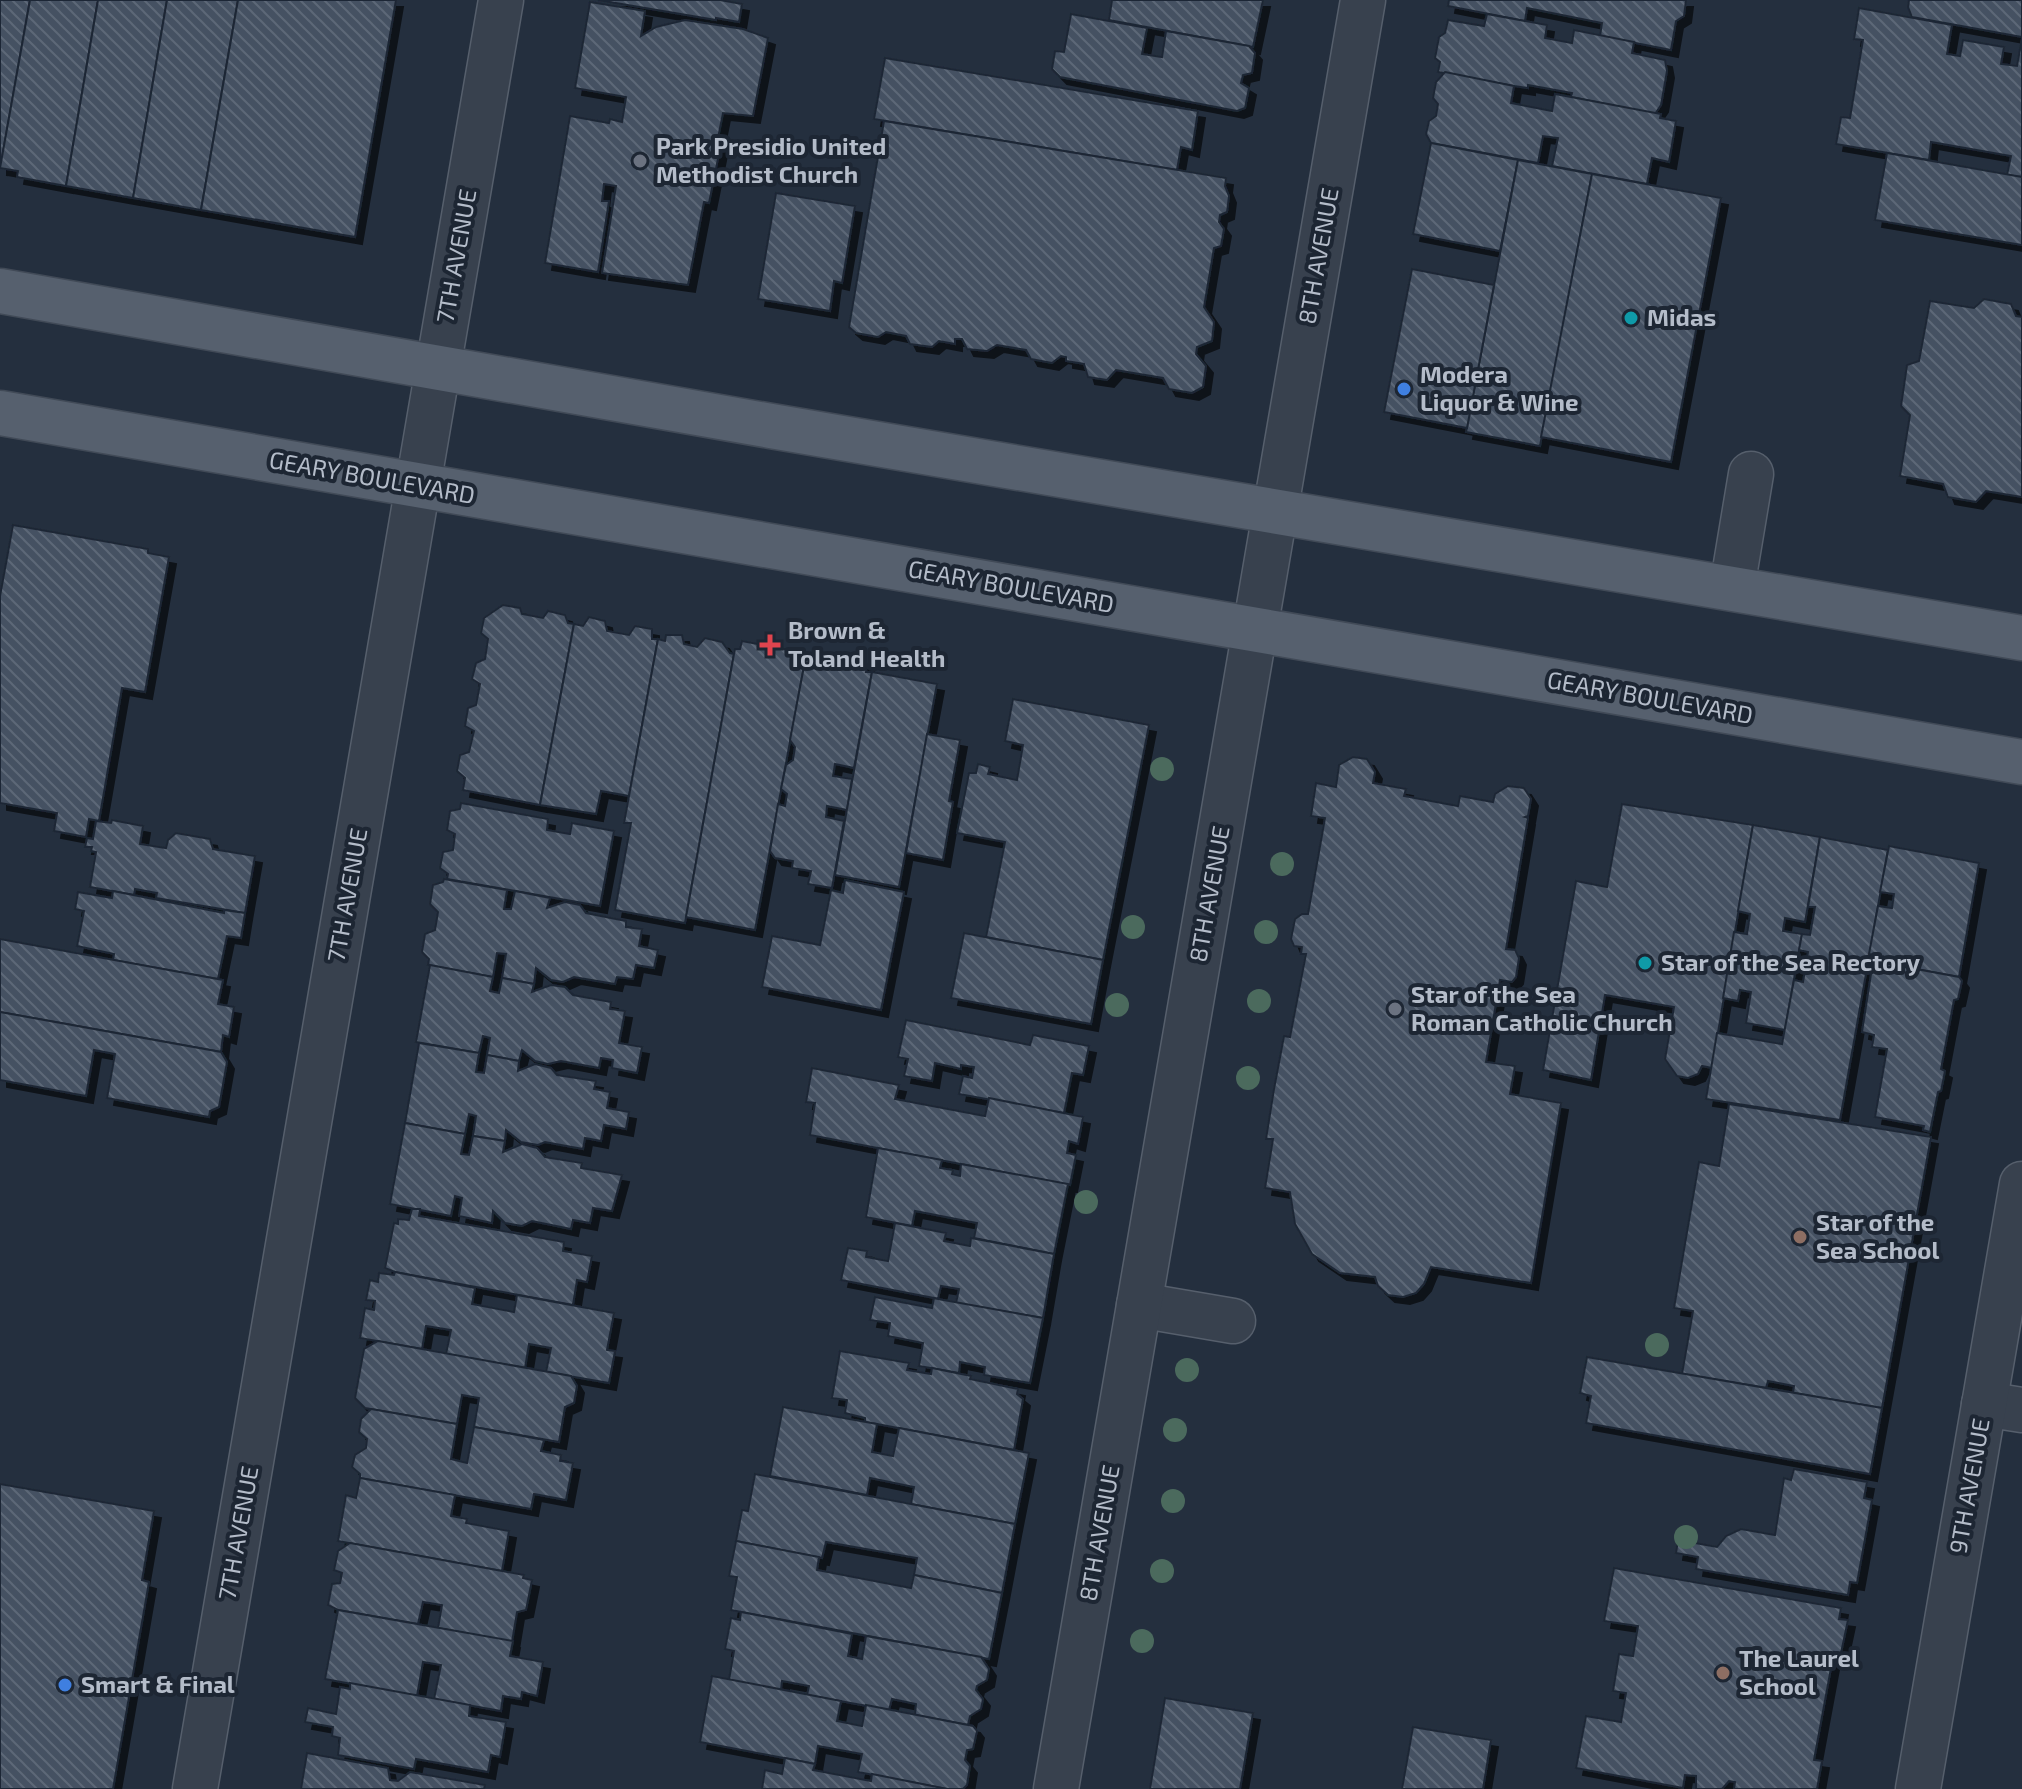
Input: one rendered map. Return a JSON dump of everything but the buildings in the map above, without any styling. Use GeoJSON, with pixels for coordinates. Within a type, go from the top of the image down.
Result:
{"type":"FeatureCollection","features":[{"type":"Feature","properties":{"kind":"main road"},"geometry":{"type":"LineString","coordinates":[[0,291],[771,426],[1276,510],[1544,559],[2022,638]]}},
{"type":"Feature","properties":{"kind":"main road","name":"GEARY BOULEVARD"},"geometry":{"type":"LineString","coordinates":[[0,413],[2022,762]]}},
{"type":"Feature","properties":{"kind":"street","name":"7TH AVENUE"},"geometry":{"type":"LineString","coordinates":[[195,1789],[501,0]]}},
{"type":"Feature","properties":{"kind":"street","name":"8TH AVENUE"},"geometry":{"type":"LineString","coordinates":[[1056,1789],[1363,0]]}},
{"type":"Feature","properties":{"kind":"street"},"geometry":{"type":"LineString","coordinates":[[1732,588],[1751,474]]}},
{"type":"Feature","properties":{"kind":"street","name":"9TH AVENUE"},"geometry":{"type":"LineString","coordinates":[[1918,1789],[2003,1407],[2020,1212]]}},
{"type":"Feature","properties":{"kind":"street"},"geometry":{"type":"LineString","coordinates":[[1139,1305],[1233,1321]]}},
{"type":"Feature","properties":{"kind":"place","name":"Park Presidio United Methodist Church"},"geometry":{"type":"Point","coordinates":[640,161]}},
{"type":"Feature","properties":{"kind":"place","name":"Midas"},"geometry":{"type":"Point","coordinates":[1631,318]}},
{"type":"Feature","properties":{"kind":"place","name":"Modera Liquor & Wine"},"geometry":{"type":"Point","coordinates":[1404,389]}},
{"type":"Feature","properties":{"kind":"place","name":"Brown & Toland Health"},"geometry":{"type":"Point","coordinates":[770,645]}},
{"type":"Feature","properties":{"kind":"place","name":"Star of the Sea Rectory"},"geometry":{"type":"Point","coordinates":[1645,963]}},
{"type":"Feature","properties":{"kind":"place","name":"Star of the Sea Roman Catholic Church"},"geometry":{"type":"Point","coordinates":[1395,1009]}},
{"type":"Feature","properties":{"kind":"place","name":"Star of the Sea School"},"geometry":{"type":"Point","coordinates":[1800,1237]}},
{"type":"Feature","properties":{"kind":"place","name":"The Laurel School"},"geometry":{"type":"Point","coordinates":[1723,1673]}},
{"type":"Feature","properties":{"kind":"place","name":"Smart & Final"},"geometry":{"type":"Point","coordinates":[65,1685]}}]}
